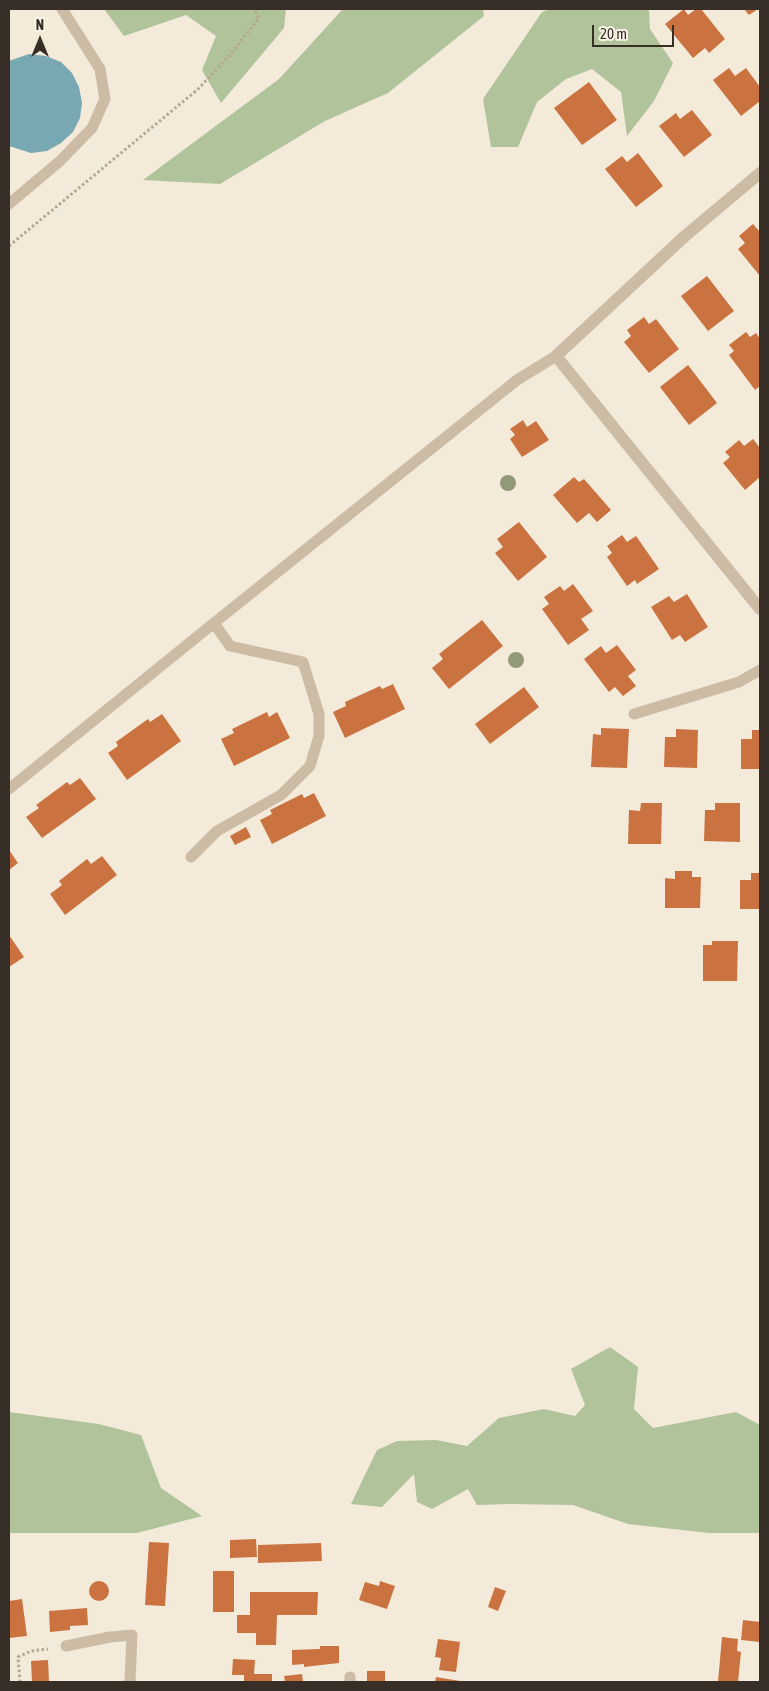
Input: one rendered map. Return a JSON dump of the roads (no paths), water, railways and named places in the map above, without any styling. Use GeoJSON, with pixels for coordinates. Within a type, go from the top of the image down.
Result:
{"type":"FeatureCollection","features":[{"type":"Feature","properties":{"kind":"street"},"geometry":{"type":"LineString","coordinates":[[760,173],[685,236],[556,356],[760,609]]}},
{"type":"Feature","properties":{"kind":"lane"},"geometry":{"type":"LineString","coordinates":[[9,204],[60,161],[92,128],[105,98],[100,69],[62,9]]}},
{"type":"Feature","properties":{"kind":"lane"},"geometry":{"type":"LineString","coordinates":[[9,789],[517,380],[556,356]]}},
{"type":"Feature","properties":{"kind":"lane"},"geometry":{"type":"LineString","coordinates":[[191,857],[218,831],[281,795],[310,766],[319,736],[319,714],[303,662],[230,646],[214,623]]}},
{"type":"Feature","properties":{"kind":"lane"},"geometry":{"type":"LineString","coordinates":[[634,714],[739,682],[760,670]]}},
{"type":"Feature","properties":{"kind":"lane"},"geometry":{"type":"LineString","coordinates":[[66,1646],[110,1637],[132,1635],[130,1682]]}},
{"type":"Feature","properties":{"kind":"water"},"geometry":{"type":"Polygon","coordinates":[[[29,54],[46,56],[61,62],[72,73],[79,87],[82,103],[80,118],[73,132],[61,143],[47,151],[31,153],[9,146],[9,61],[29,54]]]}}]}
